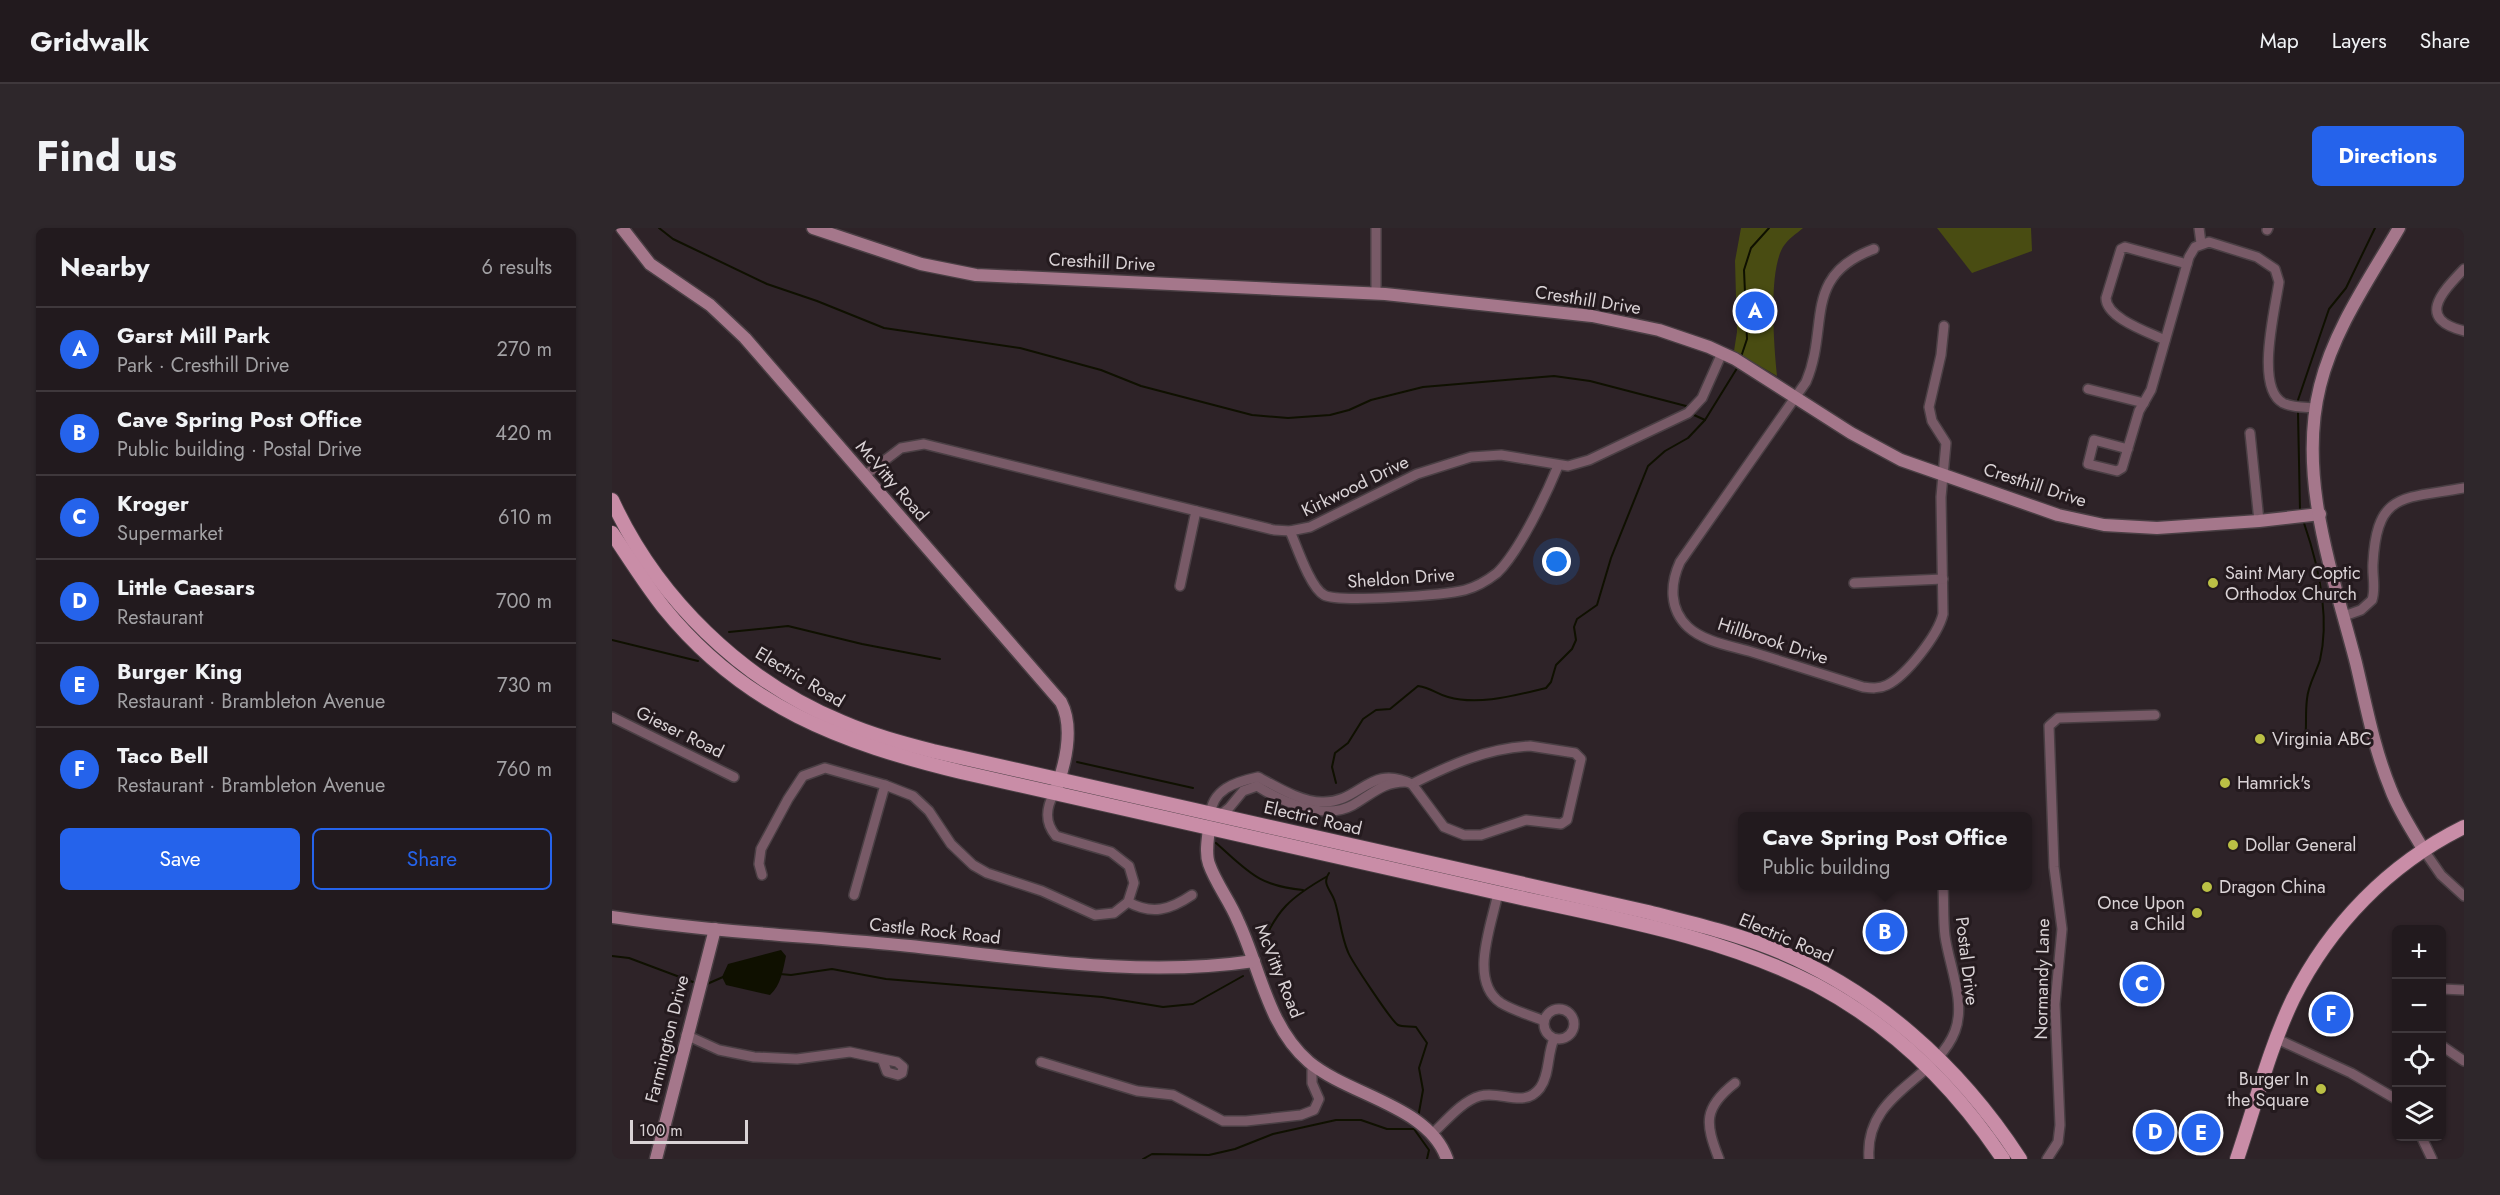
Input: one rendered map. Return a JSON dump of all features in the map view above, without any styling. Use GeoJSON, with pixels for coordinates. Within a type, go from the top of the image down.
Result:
{"type":"FeatureCollection","features":[{"type":"Feature","properties":{"kind":"main road","name":"Electric Road"},"geometry":{"type":"LineString","coordinates":[[612,500],[645,558],[677,601],[739,661],[786,694],[816,710],[871,734],[933,751],[1648,912],[1743,938],[1794,958],[1850,988],[1898,1022],[1937,1056],[1983,1106],[2020,1159]]}},
{"type":"Feature","properties":{"kind":"main road","name":"Electric Road"},"geometry":{"type":"LineString","coordinates":[[612,533],[651,591],[683,629],[736,676],[779,706],[836,735],[890,754],[1054,793],[1712,943],[1769,963],[1854,1008],[1899,1041],[1927,1066],[1969,1112],[2003,1159]]}},
{"type":"Feature","properties":{"kind":"main road"},"geometry":{"type":"LineString","coordinates":[[2237,1159],[2277,1039],[2306,975],[2355,907],[2423,849],[2464,828]]}},
{"type":"Feature","properties":{"kind":"street","name":"McVitty Road"},"geometry":{"type":"LineString","coordinates":[[621,228],[650,264],[710,305],[745,338],[1061,702],[1068,717],[1068,729],[1059,779],[1054,793]]}},
{"type":"Feature","properties":{"kind":"street","name":"Cresthill Drive"},"geometry":{"type":"LineString","coordinates":[[813,228],[921,264],[976,275],[1376,294],[1592,316],[1682,337],[1722,353],[1882,450],[2058,515],[2104,525],[2157,528],[2320,514]]}},
{"type":"Feature","properties":{"kind":"street"},"geometry":{"type":"LineString","coordinates":[[1376,228],[1376,294]]}},
{"type":"Feature","properties":{"kind":"street"},"geometry":{"type":"LineString","coordinates":[[2199,228],[2201,243]]}},
{"type":"Feature","properties":{"kind":"street"},"geometry":{"type":"LineString","coordinates":[[2399,228],[2338,336],[2326,365],[2316,408],[2313,452],[2320,514],[2384,770],[2404,817],[2423,849],[2441,875],[2464,896]]}},
{"type":"Feature","properties":{"kind":"street"},"geometry":{"type":"LineString","coordinates":[[2128,449],[2094,440],[2088,464],[2120,470],[2128,449],[2144,403],[2151,390],[2187,264],[2192,250],[2201,243],[2209,242],[2258,257],[2276,269],[2279,282],[2268,368],[2269,387],[2284,403],[2316,408]]}},
{"type":"Feature","properties":{"kind":"street"},"geometry":{"type":"LineString","coordinates":[[2165,340],[2111,313],[2106,304],[2106,298],[2121,249],[2125,247],[2187,264]]}},
{"type":"Feature","properties":{"kind":"street","name":"Hillbrook Drive"},"geometry":{"type":"LineString","coordinates":[[1874,249],[1842,267],[1827,286],[1819,309],[1816,354],[1796,398],[1680,562],[1673,590],[1674,602],[1680,618],[1691,629],[1717,641],[1873,688],[1890,684],[1915,659],[1937,632],[1943,614],[1941,497],[1946,443],[1932,421],[1929,407],[1941,355],[1944,326]]}},
{"type":"Feature","properties":{"kind":"street"},"geometry":{"type":"LineString","coordinates":[[2464,269],[2442,296],[2436,313],[2439,322],[2445,326],[2464,331]]}},
{"type":"Feature","properties":{"kind":"street","name":"Kirkwood Drive"},"geometry":{"type":"LineString","coordinates":[[864,476],[901,448],[924,444],[1196,512],[1274,530],[1290,531],[1324,521],[1417,474],[1471,457],[1501,454],[1558,466],[1568,466],[1589,460],[1688,412],[1702,398],[1722,353]]}},
{"type":"Feature","properties":{"kind":"street"},"geometry":{"type":"LineString","coordinates":[[2088,389],[2144,403]]}},
{"type":"Feature","properties":{"kind":"street"},"geometry":{"type":"LineString","coordinates":[[2250,432],[2259,521]]}},
{"type":"Feature","properties":{"kind":"street","name":"Sheldon Drive"},"geometry":{"type":"LineString","coordinates":[[1290,531],[1315,587],[1328,597],[1373,598],[1465,590],[1487,580],[1508,560],[1551,484],[1558,466]]}},
{"type":"Feature","properties":{"kind":"street"},"geometry":{"type":"LineString","coordinates":[[2344,616],[2361,610],[2372,600],[2377,529],[2387,508],[2401,499],[2464,488]]}},
{"type":"Feature","properties":{"kind":"street"},"geometry":{"type":"LineString","coordinates":[[1180,585],[1196,512]]}},
{"type":"Feature","properties":{"kind":"street"},"geometry":{"type":"LineString","coordinates":[[1854,584],[1943,579]]}},
{"type":"Feature","properties":{"kind":"street","name":"Normandy Lane"},"geometry":{"type":"LineString","coordinates":[[2047,1159],[2058,1142],[2060,1125],[2055,1004],[2062,929],[2054,867],[2049,726],[2058,718],[2155,715]]}},
{"type":"Feature","properties":{"kind":"street","name":"Gieser Road"},"geometry":{"type":"LineString","coordinates":[[612,717],[734,777]]}},
{"type":"Feature","properties":{"kind":"street"},"geometry":{"type":"LineString","coordinates":[[1215,813],[1229,808],[1243,791],[1257,786],[1281,800],[1328,811],[1346,808],[1382,786],[1406,781],[1412,784],[1444,827],[1464,834],[1481,835],[1526,820],[1557,824],[1564,822],[1581,762],[1579,756],[1566,751],[1530,746],[1509,747],[1465,760],[1412,784]]}},
{"type":"Feature","properties":{"kind":"street"},"geometry":{"type":"LineString","coordinates":[[762,875],[759,864],[762,849],[803,776],[825,768],[914,796],[922,803],[951,844],[973,865],[987,873],[1041,891],[1095,915],[1114,913],[1128,902],[1134,883],[1132,873],[1125,860],[1111,852],[1056,836],[1047,818],[1049,803],[1054,793]]}},
{"type":"Feature","properties":{"kind":"street"},"geometry":{"type":"LineString","coordinates":[[1209,828],[1215,813],[1218,792],[1258,777],[1305,798],[1324,802],[1338,801],[1387,777],[1396,776],[1412,784]]}},
{"type":"Feature","properties":{"kind":"street"},"geometry":{"type":"LineString","coordinates":[[854,895],[885,785]]}},
{"type":"Feature","properties":{"kind":"street","name":"McVitty Road"},"geometry":{"type":"LineString","coordinates":[[1209,828],[1208,862],[1238,918],[1281,1028],[1298,1051],[1312,1064],[1339,1081],[1418,1121],[1433,1133],[1447,1159]]}},
{"type":"Feature","properties":{"kind":"street","name":"Postal Drive"},"geometry":{"type":"LineString","coordinates":[[1869,1159],[1870,1137],[1882,1111],[1899,1090],[1927,1066],[1951,1039],[1958,1011],[1945,933],[1943,890]]}},
{"type":"Feature","properties":{"kind":"street"},"geometry":{"type":"LineString","coordinates":[[1498,893],[1485,961],[1485,980],[1493,996],[1504,1005],[1544,1021]]}},
{"type":"Feature","properties":{"kind":"street"},"geometry":{"type":"LineString","coordinates":[[1128,902],[1153,911],[1172,907],[1192,895]]}},
{"type":"Feature","properties":{"kind":"street","name":"Castle Rock Road"},"geometry":{"type":"LineString","coordinates":[[612,917],[715,929],[1111,966],[1208,966],[1254,961]]}},
{"type":"Feature","properties":{"kind":"street","name":"Farmington Drive"},"geometry":{"type":"LineString","coordinates":[[656,1159],[715,929]]}},
{"type":"Feature","properties":{"kind":"street"},"geometry":{"type":"LineString","coordinates":[[2446,989],[2464,990]]}},
{"type":"Feature","properties":{"kind":"street"},"geometry":{"type":"LineString","coordinates":[[1556,1009],[1567,1011],[1572,1016],[1575,1026],[1570,1036],[1554,1039],[1546,1033],[1544,1021],[1550,1012],[1556,1009]]}},
{"type":"Feature","properties":{"kind":"street"},"geometry":{"type":"LineString","coordinates":[[686,1035],[719,1050],[754,1057],[797,1059],[850,1052],[883,1060]]}},
{"type":"Feature","properties":{"kind":"street"},"geometry":{"type":"LineString","coordinates":[[1433,1133],[1471,1099],[1493,1095],[1517,1099],[1536,1093],[1544,1081],[1554,1039]]}},
{"type":"Feature","properties":{"kind":"street"},"geometry":{"type":"LineString","coordinates":[[2277,1039],[2351,1073],[2392,1096]]}},
{"type":"Feature","properties":{"kind":"street"},"geometry":{"type":"LineString","coordinates":[[2446,1049],[2464,1061]]}},
{"type":"Feature","properties":{"kind":"street"},"geometry":{"type":"LineString","coordinates":[[1041,1062],[1137,1091],[1173,1095],[1212,1118],[1233,1122],[1301,1115],[1314,1110],[1319,1099],[1312,1083],[1312,1064]]}},
{"type":"Feature","properties":{"kind":"street"},"geometry":{"type":"LineString","coordinates":[[1719,1159],[1708,1125],[1709,1117],[1716,1100],[1735,1083]]}},
{"type":"Feature","properties":{"kind":"street"},"geometry":{"type":"LineString","coordinates":[[2423,1141],[2433,1159]]}},
{"type":"Feature","properties":{"kind":"shaded area"},"geometry":{"type":"Polygon","coordinates":[[[1741,228],[1803,228],[1783,247],[1775,274],[1773,310],[1777,376],[1734,351],[1737,332],[1735,261],[1741,228]]]}},
{"type":"Feature","properties":{"kind":"shaded area"},"geometry":{"type":"Polygon","coordinates":[[[1937,228],[2031,228],[2032,251],[1972,273],[1937,228]]]}},
{"type":"Feature","properties":{"kind":"shaded area"},"geometry":{"type":"Polygon","coordinates":[[[781,950],[786,956],[783,972],[777,987],[770,995],[726,985],[722,977],[728,964],[781,950]]]}},
{"type":"Feature","properties":{"kind":"waterway"},"geometry":{"type":"LineString","coordinates":[[659,228],[673,239],[767,284],[884,328],[1020,348],[1101,370],[1141,386],[1252,415],[1288,418],[1330,415],[1349,410],[1371,400],[1423,387],[1554,376],[1590,381],[1686,406]]}},
{"type":"Feature","properties":{"kind":"waterway"},"geometry":{"type":"LineString","coordinates":[[1741,357],[1747,339],[1744,270],[1751,248],[1769,228]]}},
{"type":"Feature","properties":{"kind":"waterway"},"geometry":{"type":"LineString","coordinates":[[2298,400],[2329,309],[2346,288],[2375,228]]}},
{"type":"Feature","properties":{"kind":"waterway"},"geometry":{"type":"LineString","coordinates":[[1336,783],[1332,767],[1335,753],[1348,743],[1363,719],[1376,710],[1390,709],[1418,686],[1448,697],[1472,700],[1485,700],[1546,688],[1551,682],[1556,665],[1572,649],[1576,640],[1574,627],[1577,619],[1597,605],[1611,558],[1648,466],[1665,451],[1688,438],[1705,420],[1739,365]]}},
{"type":"Feature","properties":{"kind":"waterway"},"geometry":{"type":"LineString","coordinates":[[2298,413],[2300,510]]}},
{"type":"Feature","properties":{"kind":"waterway"},"geometry":{"type":"LineString","coordinates":[[1694,415],[1705,420]]}},
{"type":"Feature","properties":{"kind":"waterway"},"geometry":{"type":"LineString","coordinates":[[2304,523],[2318,573],[2324,626],[2320,660],[2310,684],[2306,704],[2305,741]]}},
{"type":"Feature","properties":{"kind":"waterway"},"geometry":{"type":"LineString","coordinates":[[729,632],[788,626],[862,644],[940,659]]}},
{"type":"Feature","properties":{"kind":"waterway"},"geometry":{"type":"LineString","coordinates":[[612,640],[698,661]]}},
{"type":"Feature","properties":{"kind":"waterway"},"geometry":{"type":"LineString","coordinates":[[1077,762],[1193,788]]}},
{"type":"Feature","properties":{"kind":"waterway"},"geometry":{"type":"LineString","coordinates":[[1216,843],[1264,881],[1303,890]]}},
{"type":"Feature","properties":{"kind":"waterway"},"geometry":{"type":"LineString","coordinates":[[1329,873],[1326,881],[1335,902],[1348,952],[1394,1021],[1400,1026],[1416,1027],[1427,1043],[1419,1068],[1423,1090],[1418,1118]]}},
{"type":"Feature","properties":{"kind":"waterway"},"geometry":{"type":"LineString","coordinates":[[1261,948],[1273,924],[1286,906],[1303,891],[1326,877]]}},
{"type":"Feature","properties":{"kind":"waterway"},"geometry":{"type":"LineString","coordinates":[[612,956],[629,958],[693,982]]}},
{"type":"Feature","properties":{"kind":"waterway"},"geometry":{"type":"LineString","coordinates":[[780,974],[791,975],[832,969],[886,979],[1102,997],[1163,1007],[1193,1004],[1243,976]]}},
{"type":"Feature","properties":{"kind":"waterway"},"geometry":{"type":"LineString","coordinates":[[707,984],[723,977]]}},
{"type":"Feature","properties":{"kind":"waterway"},"geometry":{"type":"LineString","coordinates":[[1143,1159],[1152,1154],[1209,1155],[1235,1149],[1273,1134],[1336,1120],[1361,1120],[1387,1129],[1414,1129]]}},
{"type":"Feature","properties":{"kind":"waterway"},"geometry":{"type":"LineString","coordinates":[[1414,1129],[1429,1150],[1427,1159]]}},
{"type":"Feature","properties":{"kind":"place","name":"Garst Mill Park"},"geometry":{"type":"Point","coordinates":[1755,311]}},
{"type":"Feature","properties":{"kind":"place","name":"Saint Mary Coptic Orthodox Church"},"geometry":{"type":"Point","coordinates":[2213,583]}},
{"type":"Feature","properties":{"kind":"place","name":"Virginia ABC"},"geometry":{"type":"Point","coordinates":[2260,739]}},
{"type":"Feature","properties":{"kind":"place","name":"Hamrick's"},"geometry":{"type":"Point","coordinates":[2225,783]}},
{"type":"Feature","properties":{"kind":"place","name":"Dollar General"},"geometry":{"type":"Point","coordinates":[2233,845]}},
{"type":"Feature","properties":{"kind":"place","name":"Dragon China"},"geometry":{"type":"Point","coordinates":[2207,887]}},
{"type":"Feature","properties":{"kind":"place","name":"Once Upon a Child"},"geometry":{"type":"Point","coordinates":[2197,913]}},
{"type":"Feature","properties":{"kind":"place","name":"Cave Spring Post Office"},"geometry":{"type":"Point","coordinates":[1885,932]}},
{"type":"Feature","properties":{"kind":"place","name":"Kroger"},"geometry":{"type":"Point","coordinates":[2142,984]}},
{"type":"Feature","properties":{"kind":"place","name":"Taco Bell"},"geometry":{"type":"Point","coordinates":[2331,1014]}},
{"type":"Feature","properties":{"kind":"place","name":"Burger In the Square"},"geometry":{"type":"Point","coordinates":[2321,1089]}},
{"type":"Feature","properties":{"kind":"place","name":"Little Caesars"},"geometry":{"type":"Point","coordinates":[2155,1132]}},
{"type":"Feature","properties":{"kind":"place","name":"Burger King"},"geometry":{"type":"Point","coordinates":[2201,1133]}}]}
